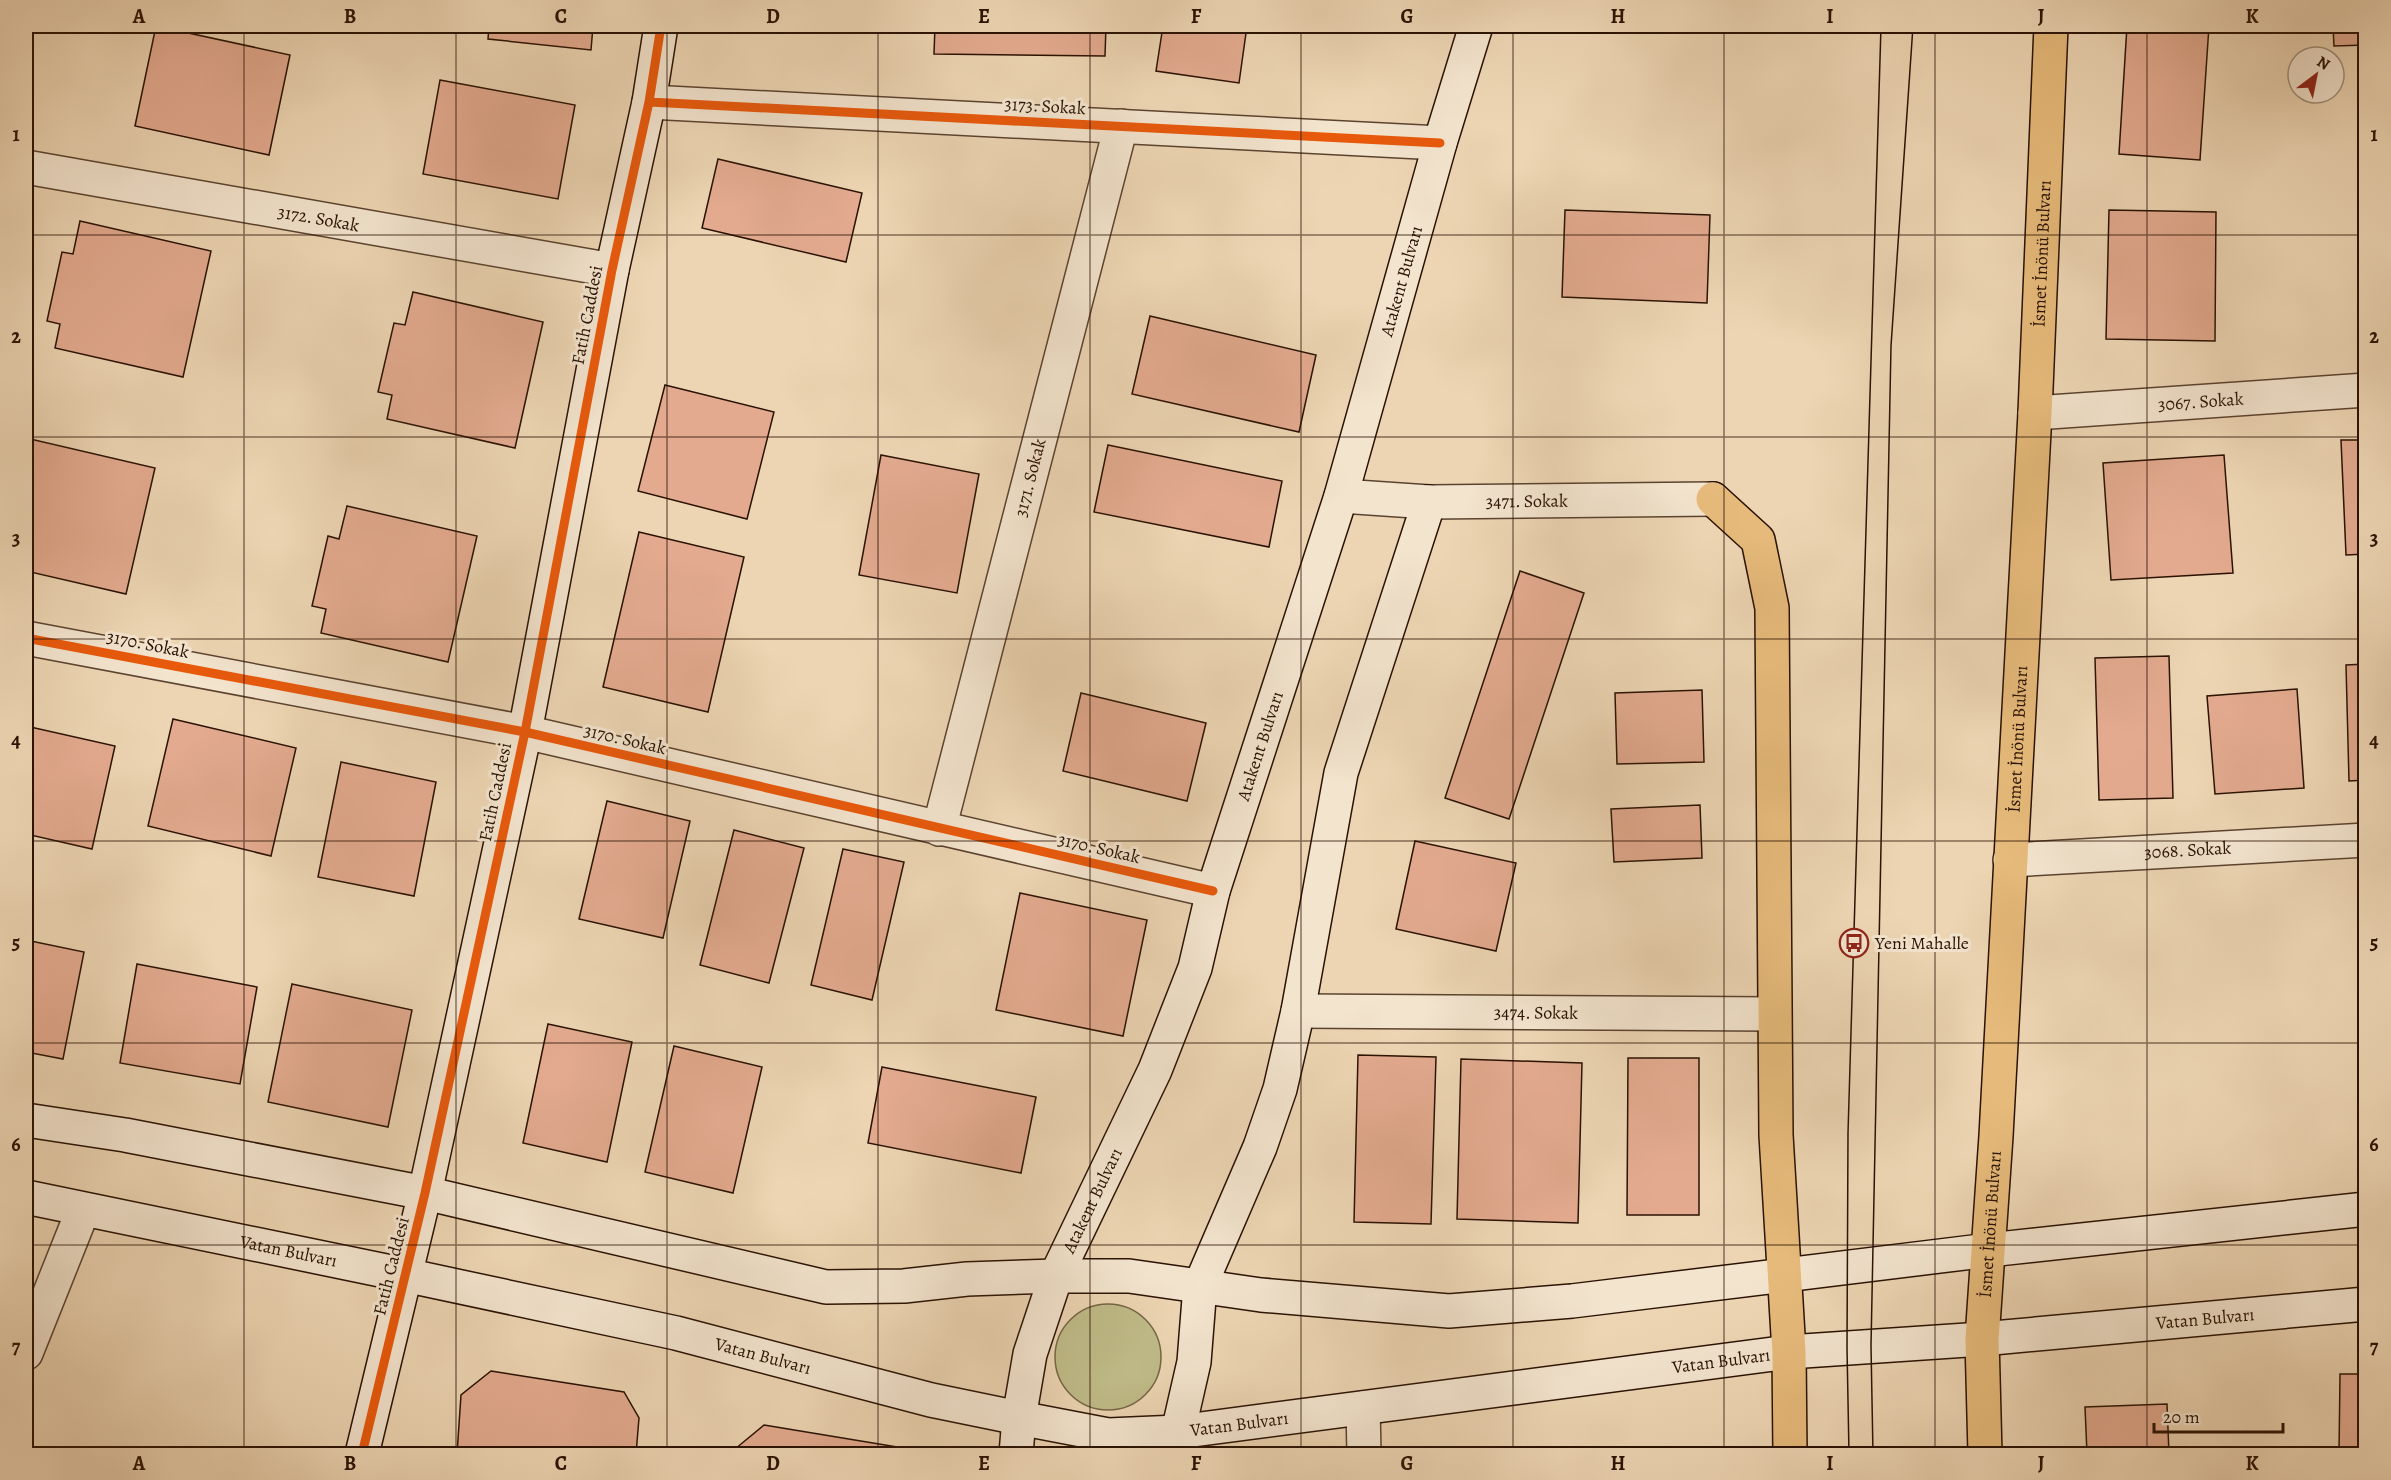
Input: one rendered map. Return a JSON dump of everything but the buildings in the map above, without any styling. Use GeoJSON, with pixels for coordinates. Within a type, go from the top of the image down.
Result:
{"type":"FeatureCollection","features":[{"type":"Feature","properties":{"kind":"main road","name":"Fatih Caddesi"},"geometry":{"type":"LineString","coordinates":[[362,1455],[426,1193],[525,732],[612,270],[649,102],[661,26]]}},
{"type":"Feature","properties":{"kind":"main road","name":"Atakent Bulvarı"},"geometry":{"type":"LineString","coordinates":[[1016,1455],[1018,1418],[1030,1354],[1056,1276],[1155,1070],[1195,968],[1213,891],[1341,496],[1440,143],[1476,26]]}},
{"type":"Feature","properties":{"kind":"main road","name":"İsmet İnönü Bulvarı"},"geometry":{"type":"LineString","coordinates":[[1985,1455],[1982,1339],[1989,1250],[2035,413],[2050,26]]}},
{"type":"Feature","properties":{"kind":"main road","name":"3173. Sokak"},"geometry":{"type":"LineString","coordinates":[[649,102],[1440,143]]}},
{"type":"Feature","properties":{"kind":"main road","name":"3171. Sokak"},"geometry":{"type":"LineString","coordinates":[[939,829],[1120,126]]}},
{"type":"Feature","properties":{"kind":"main road","name":"3172. Sokak"},"geometry":{"type":"LineString","coordinates":[[26,167],[612,270]]}},
{"type":"Feature","properties":{"kind":"main road","name":"3067. Sokak"},"geometry":{"type":"LineString","coordinates":[[2035,413],[2366,390]]}},
{"type":"Feature","properties":{"kind":"main road","name":"3471. Sokak"},"geometry":{"type":"LineString","coordinates":[[1341,496],[1429,502],[1713,499],[1758,540],[1772,609],[1774,1014]]}},
{"type":"Feature","properties":{"kind":"main road"},"geometry":{"type":"LineString","coordinates":[[1173,1443],[1194,1362],[1200,1286],[1263,1138],[1280,1089],[1298,1011],[1341,773],[1429,502]]}},
{"type":"Feature","properties":{"kind":"main road","name":"3170. Sokak"},"geometry":{"type":"LineString","coordinates":[[26,638],[525,732],[1213,891]]}},
{"type":"Feature","properties":{"kind":"main road","name":"3068. Sokak"},"geometry":{"type":"LineString","coordinates":[[2010,860],[2366,840]]}},
{"type":"Feature","properties":{"kind":"main road","name":"3474. Sokak"},"geometry":{"type":"LineString","coordinates":[[1298,1011],[1774,1014]]}},
{"type":"Feature","properties":{"kind":"main road"},"geometry":{"type":"LineString","coordinates":[[1774,1014],[1776,1135],[1789,1352],[1790,1455]]}},
{"type":"Feature","properties":{"kind":"main road"},"geometry":{"type":"LineString","coordinates":[[26,1120],[125,1135],[426,1193],[826,1287],[904,1286],[967,1279],[1129,1276],[1261,1295],[1449,1311],[1572,1301],[1989,1250],[2366,1209]]}},
{"type":"Feature","properties":{"kind":"main road","name":"Vatan Bulvarı"},"geometry":{"type":"LineString","coordinates":[[26,1197],[676,1333],[931,1400],[1108,1435],[1173,1443],[1363,1408],[1789,1352],[1982,1339],[2366,1304]]}},
{"type":"Feature","properties":{"kind":"main road"},"geometry":{"type":"LineString","coordinates":[[26,1353],[83,1210]]}},
{"type":"Feature","properties":{"kind":"main road"},"geometry":{"type":"LineString","coordinates":[[1363,1408],[1364,1455]]}},
{"type":"Feature","properties":{"kind":"shaded area"},"geometry":{"type":"Polygon","coordinates":[[[1108,1304],[1128,1308],[1145,1320],[1157,1337],[1161,1357],[1157,1377],[1145,1394],[1128,1406],[1108,1410],[1088,1406],[1071,1394],[1059,1377],[1055,1357],[1059,1337],[1071,1320],[1088,1308],[1108,1304]]]}},
{"type":"Feature","properties":{"kind":"tram line"},"geometry":{"type":"LineString","coordinates":[[1849,1454],[1848,1133],[1881,26]]}},
{"type":"Feature","properties":{"kind":"tram line"},"geometry":{"type":"LineString","coordinates":[[1873,1454],[1871,1346],[1891,346],[1913,26]]}},
{"type":"Feature","properties":{"kind":"cycle path"},"geometry":{"type":"LineString","coordinates":[[362,1454],[425,1193],[525,732],[612,270],[649,102],[661,26]]}},
{"type":"Feature","properties":{"kind":"cycle path"},"geometry":{"type":"LineString","coordinates":[[649,102],[1440,143]]}},
{"type":"Feature","properties":{"kind":"cycle path"},"geometry":{"type":"LineString","coordinates":[[26,638],[525,732],[1213,891]]}},
{"type":"Feature","properties":{"kind":"place","name":"Yeni Mahalle"},"geometry":{"type":"Point","coordinates":[1854,943]}}]}
